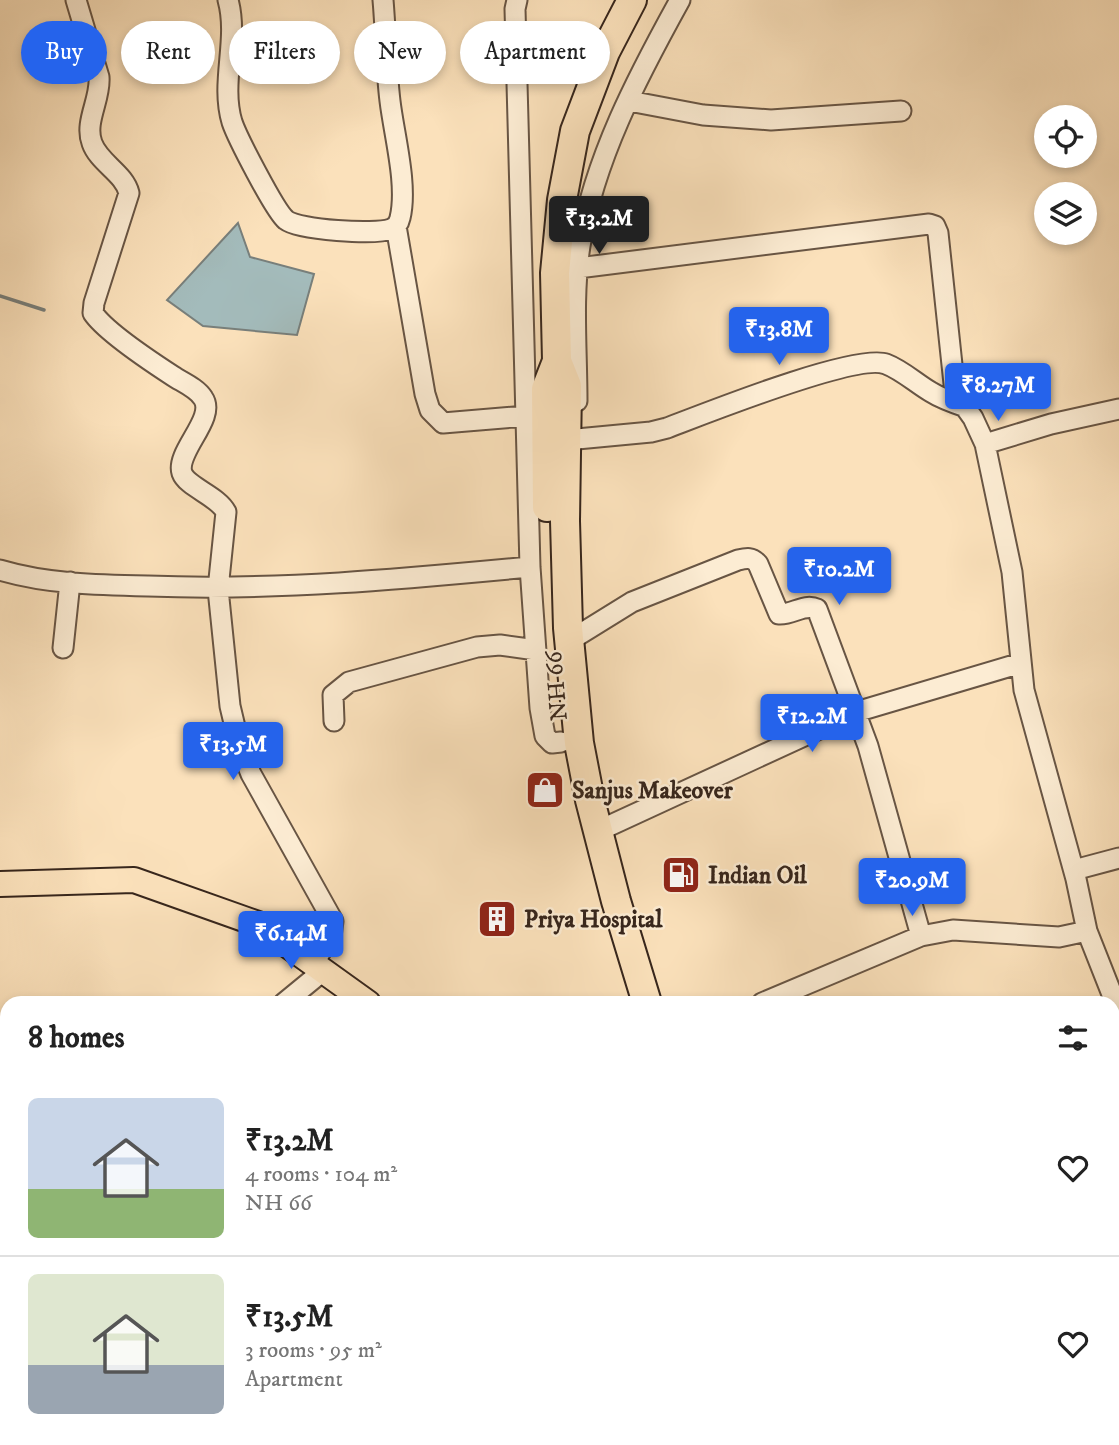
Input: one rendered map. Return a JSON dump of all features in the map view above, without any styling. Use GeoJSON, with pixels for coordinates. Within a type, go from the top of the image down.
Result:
{"type":"FeatureCollection","features":[{"type":"Feature","properties":{"kind":"highway","name":"NH 66"},"geometry":{"type":"LineString","coordinates":[[632,0],[604,52],[575,131],[562,200],[555,273],[557,361],[567,386],[569,641],[579,743],[616,901],[646,996]]}},
{"type":"Feature","properties":{"kind":"highway","name":"NH 66"},"geometry":{"type":"LineString","coordinates":[[557,361],[547,388],[548,574],[553,673],[561,742],[575,807],[629,996]]}},
{"type":"Feature","properties":{"kind":"main road"},"geometry":{"type":"LineString","coordinates":[[0,884],[134,880],[258,925],[358,996]]}},
{"type":"Feature","properties":{"kind":"street"},"geometry":{"type":"LineString","coordinates":[[76,0],[100,85],[90,126],[92,144],[98,155],[127,185],[129,192],[93,313],[155,364],[199,393],[206,402],[205,413],[181,471],[185,478],[218,502],[226,512],[218,589],[230,706],[239,744],[251,774],[333,921],[331,937],[318,967],[291,996]]}},
{"type":"Feature","properties":{"kind":"street"},"geometry":{"type":"LineString","coordinates":[[228,0],[233,21],[228,103],[232,122],[286,220],[325,230],[381,231],[396,226],[400,220],[401,208],[400,167],[390,100],[383,0]]}},
{"type":"Feature","properties":{"kind":"street"},"geometry":{"type":"LineString","coordinates":[[517,0],[515,9],[530,567],[540,708],[545,736],[552,743],[561,742]]}},
{"type":"Feature","properties":{"kind":"street"},"geometry":{"type":"LineString","coordinates":[[566,503],[576,489],[576,289],[580,246],[593,192],[615,131],[653,48],[680,0]]}},
{"type":"Feature","properties":{"kind":"street"},"geometry":{"type":"LineString","coordinates":[[629,101],[703,115],[771,120],[901,111]]}},
{"type":"Feature","properties":{"kind":"street"},"geometry":{"type":"LineString","coordinates":[[578,268],[933,225],[938,233],[955,393],[967,408],[985,443],[1012,572],[1024,690],[1074,870],[1087,931],[1113,996]]}},
{"type":"Feature","properties":{"kind":"street"},"geometry":{"type":"LineString","coordinates":[[396,226],[430,410],[443,423],[526,416]]}},
{"type":"Feature","properties":{"kind":"street"},"geometry":{"type":"LineString","coordinates":[[577,439],[659,430],[842,368],[868,362],[885,364],[933,394],[967,408]]}},
{"type":"Feature","properties":{"kind":"street"},"geometry":{"type":"LineString","coordinates":[[985,443],[1051,424],[1119,409]]}},
{"type":"Feature","properties":{"kind":"street"},"geometry":{"type":"LineString","coordinates":[[569,641],[632,602],[738,560],[753,559],[758,564],[779,614],[808,607],[817,609],[868,746],[921,936]]}},
{"type":"Feature","properties":{"kind":"street"},"geometry":{"type":"LineString","coordinates":[[0,570],[28,578],[70,582],[218,589],[320,586],[530,567]]}},
{"type":"Feature","properties":{"kind":"street"},"geometry":{"type":"LineString","coordinates":[[64,648],[70,582]]}},
{"type":"Feature","properties":{"kind":"street"},"geometry":{"type":"LineString","coordinates":[[334,720],[333,695],[349,682],[477,647],[500,645],[536,650]]}},
{"type":"Feature","properties":{"kind":"street"},"geometry":{"type":"LineString","coordinates":[[598,831],[856,712],[1021,663]]}},
{"type":"Feature","properties":{"kind":"street"},"geometry":{"type":"LineString","coordinates":[[1074,870],[1119,858]]}},
{"type":"Feature","properties":{"kind":"street"},"geometry":{"type":"LineString","coordinates":[[779,996],[921,936],[953,930],[1059,937],[1087,931]]}},
{"type":"Feature","properties":{"kind":"water"},"geometry":{"type":"Polygon","coordinates":[[[238,223],[250,257],[314,274],[297,335],[203,326],[167,300],[238,223]]]}},
{"type":"Feature","properties":{"kind":"waterway"},"geometry":{"type":"LineString","coordinates":[[0,296],[44,310]]}},
{"type":"Feature","properties":{"kind":"place","name":"Sanjus Makeover"},"geometry":{"type":"Point","coordinates":[545,790]}},
{"type":"Feature","properties":{"kind":"place","name":"Indian Oil"},"geometry":{"type":"Point","coordinates":[681,875]}},
{"type":"Feature","properties":{"kind":"place","name":"Priya Hospital"},"geometry":{"type":"Point","coordinates":[497,919]}}]}
